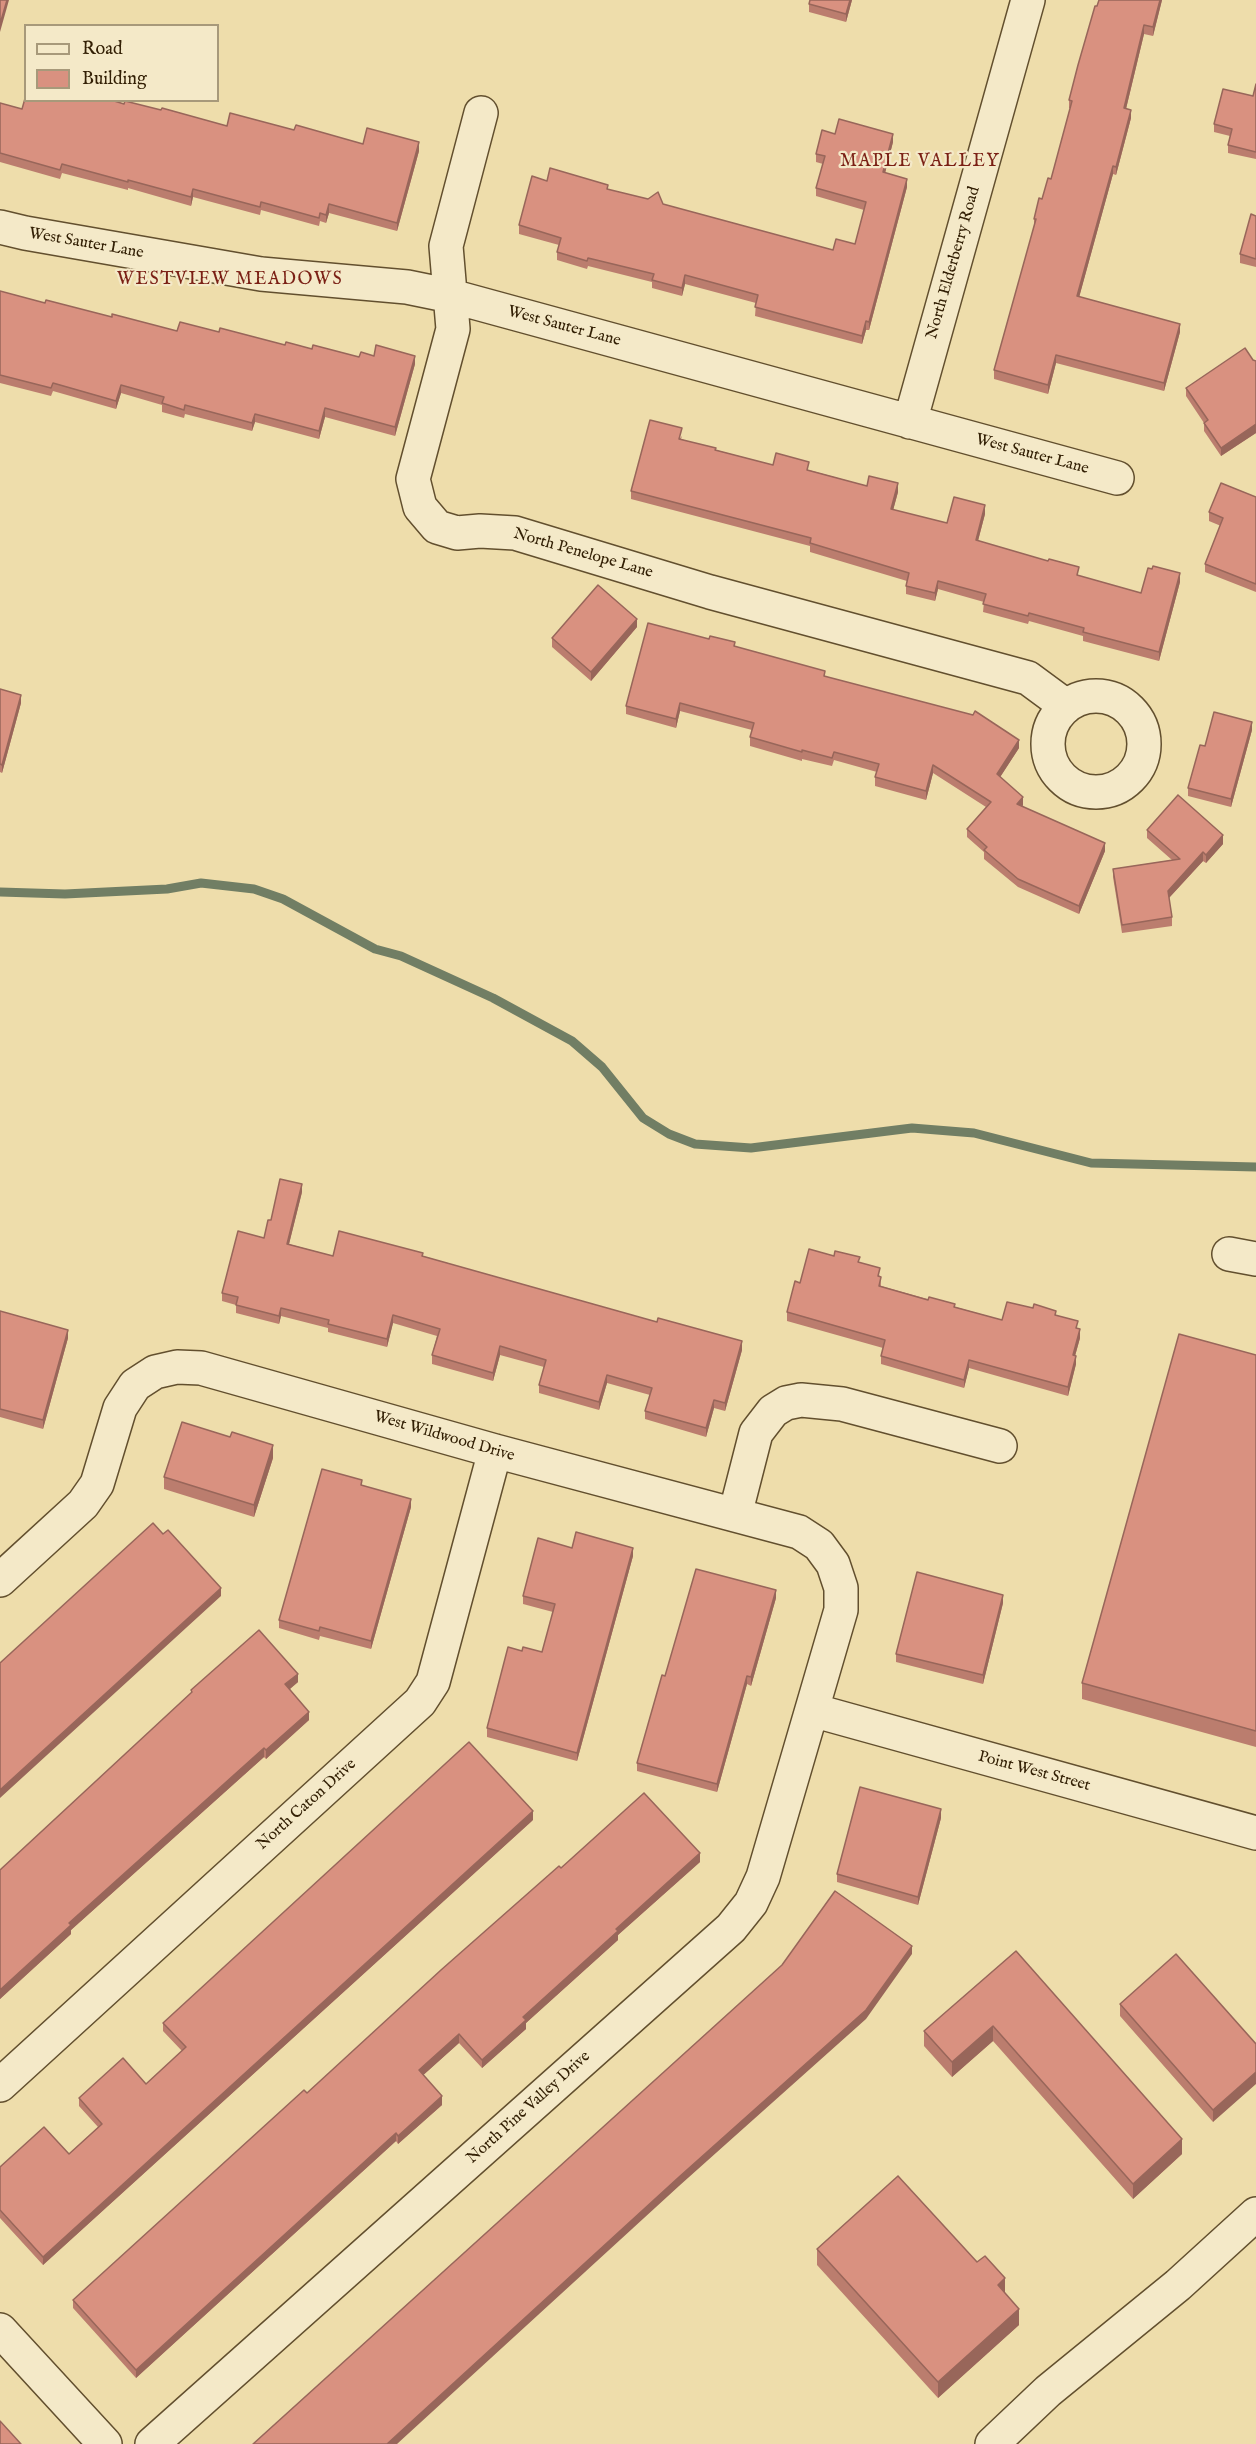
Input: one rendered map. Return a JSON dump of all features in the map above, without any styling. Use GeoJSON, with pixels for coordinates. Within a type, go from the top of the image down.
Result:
{"type":"FeatureCollection","features":[{"type":"Feature","properties":{"kind":"street","name":"North Elderberry Road"},"geometry":{"type":"LineString","coordinates":[[910,423],[1028,0]]}},
{"type":"Feature","properties":{"kind":"street","name":"North Penelope Lane"},"geometry":{"type":"LineString","coordinates":[[481,113],[446,246],[453,328],[413,479],[420,507],[437,527],[457,533],[480,531],[515,533],[710,592],[1028,678],[1066,706]]}},
{"type":"Feature","properties":{"kind":"street","name":"West Sauter Lane"},"geometry":{"type":"LineString","coordinates":[[0,227],[261,274],[407,287],[451,296],[1117,478]]}},
{"type":"Feature","properties":{"kind":"street","name":"West Wildwood Drive"},"geometry":{"type":"LineString","coordinates":[[4,1568],[83,1504],[96,1484],[120,1408],[135,1385],[155,1372],[177,1367],[201,1368],[495,1451],[799,1532],[819,1545],[833,1564],[841,1588],[841,1610],[812,1710]]}},
{"type":"Feature","properties":{"kind":"street"},"geometry":{"type":"LineString","coordinates":[[735,1515],[756,1433],[773,1411],[786,1403],[801,1400],[842,1404],[1000,1446]]}},
{"type":"Feature","properties":{"kind":"street","name":"North Caton Drive"},"geometry":{"type":"LineString","coordinates":[[0,2085],[420,1702],[433,1682],[495,1451]]}},
{"type":"Feature","properties":{"kind":"street","name":"Point West Street"},"geometry":{"type":"LineString","coordinates":[[812,1710],[1256,1833]]}},
{"type":"Feature","properties":{"kind":"street","name":"North Pine Valley Drive"},"geometry":{"type":"LineString","coordinates":[[152,2444],[731,1928],[751,1903],[763,1877],[812,1710]]}},
{"type":"Feature","properties":{"kind":"street"},"geometry":{"type":"LineString","coordinates":[[992,2444],[1048,2391],[1178,2285],[1256,2214]]}},
{"type":"Feature","properties":{"kind":"street"},"geometry":{"type":"LineString","coordinates":[[0,2330],[105,2444]]}},
{"type":"Feature","properties":{"kind":"building"},"geometry":{"type":"Polygon","coordinates":[[[0,0],[7,0],[0,24],[0,0]]]}},
{"type":"Feature","properties":{"kind":"building"},"geometry":{"type":"Polygon","coordinates":[[[810,0],[850,0],[846,14],[809,4],[810,0]]]}},
{"type":"Feature","properties":{"kind":"building"},"geometry":{"type":"Polygon","coordinates":[[[1099,0],[1160,0],[1153,27],[1144,25],[1124,108],[1131,110],[1077,296],[1180,324],[1164,383],[1056,355],[1048,385],[994,370],[1036,219],[1034,219],[1039,198],[1042,199],[1048,178],[1051,179],[1072,101],[1069,100],[1078,65],[1095,6],[1099,0]]]}},
{"type":"Feature","properties":{"kind":"building"},"geometry":{"type":"Polygon","coordinates":[[[1256,84],[1256,152],[1228,145],[1232,129],[1214,124],[1223,89],[1253,96],[1256,84]]]}},
{"type":"Feature","properties":{"kind":"building"},"geometry":{"type":"Polygon","coordinates":[[[24,102],[118,102],[124,104],[129,102],[161,110],[162,108],[227,126],[230,113],[294,130],[296,125],[363,144],[367,128],[419,142],[397,223],[329,204],[326,215],[320,213],[319,218],[261,202],[260,207],[193,189],[191,197],[62,164],[60,170],[0,153],[0,103],[22,109],[24,102]]]}},
{"type":"Feature","properties":{"kind":"building"},"geometry":{"type":"Polygon","coordinates":[[[839,119],[893,134],[883,172],[907,179],[869,322],[866,321],[862,336],[755,307],[758,295],[685,275],[682,288],[652,280],[654,274],[588,258],[587,261],[557,252],[561,238],[519,225],[532,176],[547,181],[550,168],[608,185],[607,189],[648,199],[658,192],[663,204],[833,250],[836,239],[855,244],[866,202],[816,188],[825,156],[816,154],[822,130],[835,134],[839,119]]]}},
{"type":"Feature","properties":{"kind":"building"},"geometry":{"type":"Polygon","coordinates":[[[1251,214],[1256,216],[1256,259],[1240,254],[1251,214]]]}},
{"type":"Feature","properties":{"kind":"building"},"geometry":{"type":"Polygon","coordinates":[[[0,291],[112,317],[112,314],[177,331],[180,322],[219,332],[220,328],[285,345],[286,342],[312,349],[313,345],[359,357],[361,352],[374,356],[376,345],[415,356],[395,427],[325,408],[319,431],[255,414],[252,423],[185,405],[184,410],[162,403],[164,397],[121,385],[116,401],[53,383],[51,388],[0,375],[0,291]]]}},
{"type":"Feature","properties":{"kind":"building"},"geometry":{"type":"Polygon","coordinates":[[[1245,348],[1256,361],[1256,424],[1221,448],[1204,423],[1208,420],[1186,388],[1245,348]]]}},
{"type":"Feature","properties":{"kind":"building"},"geometry":{"type":"Polygon","coordinates":[[[650,420],[682,428],[679,439],[773,465],[776,453],[809,462],[807,470],[867,486],[869,476],[898,483],[891,509],[947,523],[954,497],[985,505],[976,540],[1048,561],[1049,559],[1079,567],[1077,575],[1141,593],[1148,568],[1152,569],[1153,566],[1180,573],[1159,652],[1083,632],[1084,628],[1029,613],[1028,616],[983,604],[986,594],[938,581],[935,593],[906,586],[909,573],[810,543],[811,538],[631,491],[650,420]]]}},
{"type":"Feature","properties":{"kind":"building"},"geometry":{"type":"Polygon","coordinates":[[[1221,483],[1256,497],[1256,584],[1205,564],[1223,518],[1209,512],[1221,483]]]}},
{"type":"Feature","properties":{"kind":"building"},"geometry":{"type":"Polygon","coordinates":[[[598,585],[637,619],[591,672],[552,638],[598,585]]]}},
{"type":"Feature","properties":{"kind":"building"},"geometry":{"type":"Polygon","coordinates":[[[648,623],[709,639],[710,636],[735,642],[734,646],[825,671],[824,676],[973,715],[975,711],[1019,740],[997,774],[1023,797],[1017,804],[1105,843],[1079,906],[1018,879],[984,850],[987,847],[967,829],[991,802],[933,765],[926,791],[875,777],[879,764],[834,752],[832,758],[802,750],[802,752],[750,737],[754,723],[680,703],[676,719],[626,706],[648,623]]]}},
{"type":"Feature","properties":{"kind":"building"},"geometry":{"type":"Polygon","coordinates":[[[0,689],[21,695],[2,765],[0,764],[0,689]]]}},
{"type":"Feature","properties":{"kind":"building"},"geometry":{"type":"Polygon","coordinates":[[[1214,712],[1252,722],[1231,799],[1188,788],[1200,745],[1205,746],[1214,712]]]}},
{"type":"Feature","properties":{"kind":"building"},"geometry":{"type":"Polygon","coordinates":[[[1178,795],[1223,835],[1206,855],[1203,852],[1168,891],[1172,917],[1122,925],[1113,869],[1180,859],[1147,830],[1178,795]]]}},
{"type":"Feature","properties":{"kind":"building"},"geometry":{"type":"Polygon","coordinates":[[[280,1179],[302,1184],[287,1244],[333,1256],[339,1231],[423,1253],[422,1256],[657,1322],[658,1318],[742,1341],[725,1403],[714,1400],[706,1428],[645,1411],[652,1388],[607,1375],[599,1402],[539,1385],[546,1360],[500,1346],[493,1373],[432,1355],[440,1329],[393,1315],[387,1339],[328,1324],[329,1320],[281,1308],[279,1316],[236,1305],[238,1297],[222,1293],[238,1231],[264,1238],[268,1220],[271,1220],[280,1179]]]}},
{"type":"Feature","properties":{"kind":"building"},"geometry":{"type":"Polygon","coordinates":[[[809,1249],[834,1256],[835,1251],[860,1257],[858,1262],[880,1268],[879,1286],[928,1300],[929,1297],[955,1304],[954,1307],[1002,1320],[1007,1302],[1033,1308],[1034,1304],[1056,1311],[1055,1315],[1078,1321],[1076,1328],[1080,1329],[1073,1355],[1076,1356],[1068,1387],[969,1360],[964,1380],[881,1356],[885,1340],[787,1312],[795,1281],[800,1283],[809,1249]]]}},
{"type":"Feature","properties":{"kind":"building"},"geometry":{"type":"Polygon","coordinates":[[[0,1311],[68,1330],[43,1420],[0,1409],[0,1311]]]}},
{"type":"Feature","properties":{"kind":"building"},"geometry":{"type":"Polygon","coordinates":[[[1179,1334],[1256,1355],[1256,1731],[1082,1683],[1179,1334]]]}},
{"type":"Feature","properties":{"kind":"building"},"geometry":{"type":"Polygon","coordinates":[[[182,1422],[230,1437],[232,1432],[273,1445],[254,1505],[164,1477],[182,1422]]]}},
{"type":"Feature","properties":{"kind":"building"},"geometry":{"type":"Polygon","coordinates":[[[322,1469],[362,1480],[361,1485],[411,1499],[371,1641],[320,1627],[319,1631],[279,1620],[322,1469]]]}},
{"type":"Feature","properties":{"kind":"building"},"geometry":{"type":"Polygon","coordinates":[[[153,1523],[163,1534],[168,1530],[221,1588],[0,1790],[0,1663],[153,1523]]]}},
{"type":"Feature","properties":{"kind":"building"},"geometry":{"type":"Polygon","coordinates":[[[576,1532],[633,1548],[577,1753],[487,1728],[508,1647],[522,1651],[523,1647],[542,1652],[555,1604],[523,1596],[538,1538],[572,1548],[576,1532]]]}},
{"type":"Feature","properties":{"kind":"building"},"geometry":{"type":"Polygon","coordinates":[[[696,1569],[776,1590],[751,1677],[747,1676],[717,1784],[637,1763],[696,1569]]]}},
{"type":"Feature","properties":{"kind":"building"},"geometry":{"type":"Polygon","coordinates":[[[917,1572],[1003,1595],[983,1675],[896,1654],[917,1572]]]}},
{"type":"Feature","properties":{"kind":"building"},"geometry":{"type":"Polygon","coordinates":[[[259,1630],[298,1674],[285,1684],[309,1712],[266,1750],[264,1748],[69,1923],[71,1925],[0,1990],[0,1870],[192,1692],[191,1690],[259,1630]]]}},
{"type":"Feature","properties":{"kind":"building"},"geometry":{"type":"Polygon","coordinates":[[[469,1742],[533,1811],[43,2257],[0,2210],[0,2167],[44,2127],[69,2154],[102,2124],[79,2098],[123,2058],[146,2084],[186,2047],[163,2023],[469,1742]]]}},
{"type":"Feature","properties":{"kind":"building"},"geometry":{"type":"Polygon","coordinates":[[[860,1787],[941,1809],[918,1897],[837,1874],[860,1787]]]}},
{"type":"Feature","properties":{"kind":"building"},"geometry":{"type":"Polygon","coordinates":[[[644,1793],[700,1853],[523,2017],[526,2020],[482,2060],[459,2034],[419,2070],[442,2096],[398,2136],[396,2133],[136,2370],[73,2300],[304,2090],[307,2093],[441,1970],[559,1866],[561,1868],[644,1793]]]}},
{"type":"Feature","properties":{"kind":"building"},"geometry":{"type":"Polygon","coordinates":[[[835,1891],[912,1946],[866,2010],[679,2177],[387,2444],[253,2444],[782,1965],[835,1891]]]}},
{"type":"Feature","properties":{"kind":"building"},"geometry":{"type":"Polygon","coordinates":[[[1016,1951],[1182,2139],[1133,2184],[993,2026],[952,2062],[924,2031],[1016,1951]]]}},
{"type":"Feature","properties":{"kind":"building"},"geometry":{"type":"Polygon","coordinates":[[[1176,1954],[1256,2044],[1256,2072],[1213,2110],[1120,2004],[1176,1954]]]}},
{"type":"Feature","properties":{"kind":"building"},"geometry":{"type":"Polygon","coordinates":[[[898,2176],[977,2262],[985,2256],[1005,2278],[998,2285],[1019,2309],[938,2382],[817,2249],[898,2176]]]}},
{"type":"Feature","properties":{"kind":"building"},"geometry":{"type":"Polygon","coordinates":[[[0,2421],[21,2444],[0,2444],[0,2421]]]}},
{"type":"Feature","properties":{"kind":"waterway"},"geometry":{"type":"LineString","coordinates":[[0,892],[65,894],[167,889],[201,883],[254,889],[283,899],[375,949],[401,956],[493,998],[572,1041],[602,1067],[643,1118],[669,1134],[695,1144],[751,1148],[912,1128],[974,1133],[1091,1163],[1256,1167]]}},
{"type":"Feature","properties":{"kind":"district","name":"MAPLE VALLEY"},"geometry":{"type":"Point","coordinates":[920,162]}},
{"type":"Feature","properties":{"kind":"district","name":"WESTVIEW MEADOWS"},"geometry":{"type":"Point","coordinates":[230,280]}}]}
